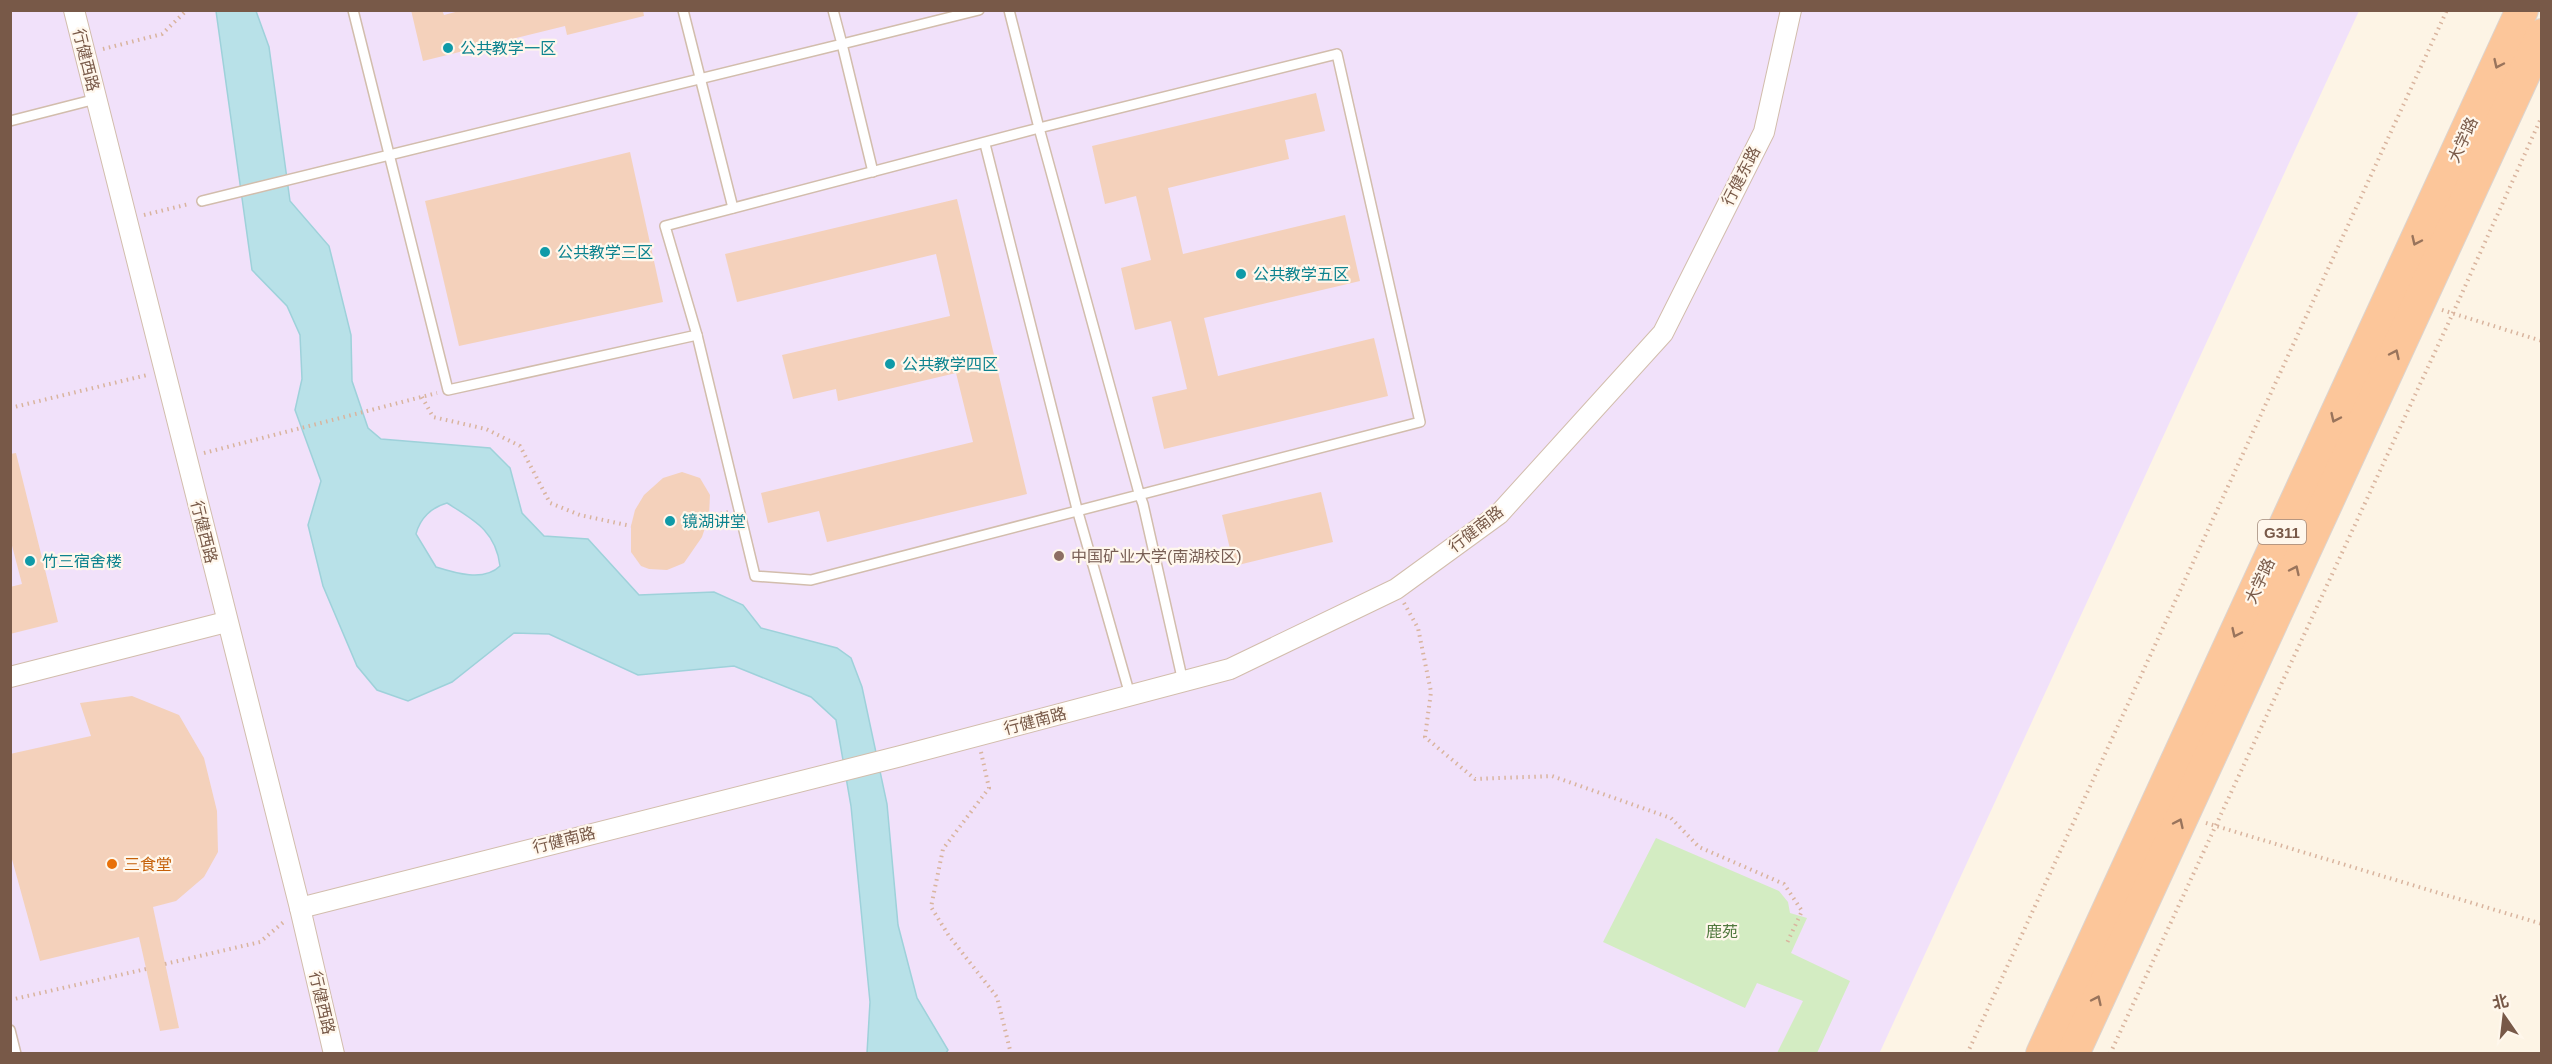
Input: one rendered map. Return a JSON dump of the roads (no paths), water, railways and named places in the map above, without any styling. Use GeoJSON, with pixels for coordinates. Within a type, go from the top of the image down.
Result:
{"type":"FeatureCollection","features":[{"type":"Feature","properties":{"kind":"highway","name":"大学路"},"geometry":{"type":"LineString","coordinates":[[2042,1053],[2522,10]]}},
{"type":"Feature","properties":{"kind":"highway","name":"大学路"},"geometry":{"type":"LineString","coordinates":[[2073,1053],[2541,35]]}},
{"type":"Feature","properties":{"kind":"street","name":"行健西路"},"geometry":{"type":"LineString","coordinates":[[74,10],[226,622],[300,908],[334,1053]]}},
{"type":"Feature","properties":{"kind":"street","name":"行健东路"},"geometry":{"type":"LineString","coordinates":[[1663,333],[1764,132],[1791,10]]}},
{"type":"Feature","properties":{"kind":"street","name":"行健南路"},"geometry":{"type":"LineString","coordinates":[[300,908],[901,756],[1230,669],[1396,589],[1499,514],[1663,333]]}},
{"type":"Feature","properties":{"kind":"street"},"geometry":{"type":"LineString","coordinates":[[10,676],[226,622]]}},
{"type":"Feature","properties":{"kind":"lane"},"geometry":{"type":"LineString","coordinates":[[353,10],[448,390],[697,335]]}},
{"type":"Feature","properties":{"kind":"lane"},"geometry":{"type":"LineString","coordinates":[[682,10],[733,208]]}},
{"type":"Feature","properties":{"kind":"lane"},"geometry":{"type":"LineString","coordinates":[[833,10],[873,172]]}},
{"type":"Feature","properties":{"kind":"lane"},"geometry":{"type":"LineString","coordinates":[[202,201],[979,10]]}},
{"type":"Feature","properties":{"kind":"lane"},"geometry":{"type":"LineString","coordinates":[[1009,10],[1139,493],[1183,682]]}},
{"type":"Feature","properties":{"kind":"lane"},"geometry":{"type":"LineString","coordinates":[[1337,54],[1420,422],[1077,509],[811,580],[755,576],[697,335],[665,226],[986,144],[1039,128],[1337,54]]}},
{"type":"Feature","properties":{"kind":"lane"},"geometry":{"type":"LineString","coordinates":[[10,121],[96,99]]}},
{"type":"Feature","properties":{"kind":"lane"},"geometry":{"type":"LineString","coordinates":[[986,144],[1077,509],[1130,695]]}},
{"type":"Feature","properties":{"kind":"lane"},"geometry":{"type":"LineString","coordinates":[[10,1030],[16,1053]]}},
{"type":"Feature","properties":{"kind":"water"},"geometry":{"type":"Polygon","coordinates":[[[216,11],[256,11],[269,47],[290,201],[329,246],[351,335],[352,381],[368,428],[381,439],[490,448],[510,468],[522,513],[544,536],[588,539],[639,595],[714,592],[743,605],[761,628],[837,648],[851,658],[862,687],[887,804],[898,925],[917,998],[948,1050],[946,1053],[867,1053],[870,1002],[851,806],[836,720],[811,697],[734,666],[638,675],[549,634],[514,633],[452,682],[408,701],[377,690],[357,666],[323,586],[308,525],[321,481],[295,410],[302,379],[300,335],[287,306],[252,270],[216,11]],[[447,503],[427,514],[416,534],[436,567],[452,572],[478,575],[486,574],[500,566],[498,554],[489,535],[475,521],[447,503]]]}},
{"type":"Feature","properties":{"kind":"place","name":"公共教学一区"},"geometry":{"type":"Point","coordinates":[448,48]}},
{"type":"Feature","properties":{"kind":"place","name":"公共教学三区"},"geometry":{"type":"Point","coordinates":[545,252]}},
{"type":"Feature","properties":{"kind":"place","name":"公共教学五区"},"geometry":{"type":"Point","coordinates":[1241,274]}},
{"type":"Feature","properties":{"kind":"place","name":"公共教学四区"},"geometry":{"type":"Point","coordinates":[890,364]}},
{"type":"Feature","properties":{"kind":"place","name":"镜湖讲堂"},"geometry":{"type":"Point","coordinates":[670,521]}},
{"type":"Feature","properties":{"kind":"place","name":"中国矿业大学(南湖校区)"},"geometry":{"type":"Point","coordinates":[1059,556]}},
{"type":"Feature","properties":{"kind":"place","name":"竹三宿舍楼"},"geometry":{"type":"Point","coordinates":[30,561]}},
{"type":"Feature","properties":{"kind":"place","name":"三食堂"},"geometry":{"type":"Point","coordinates":[112,864]}},
{"type":"Feature","properties":{"kind":"park label","name":"鹿苑"},"geometry":{"type":"Point","coordinates":[1722,931]}}]}
